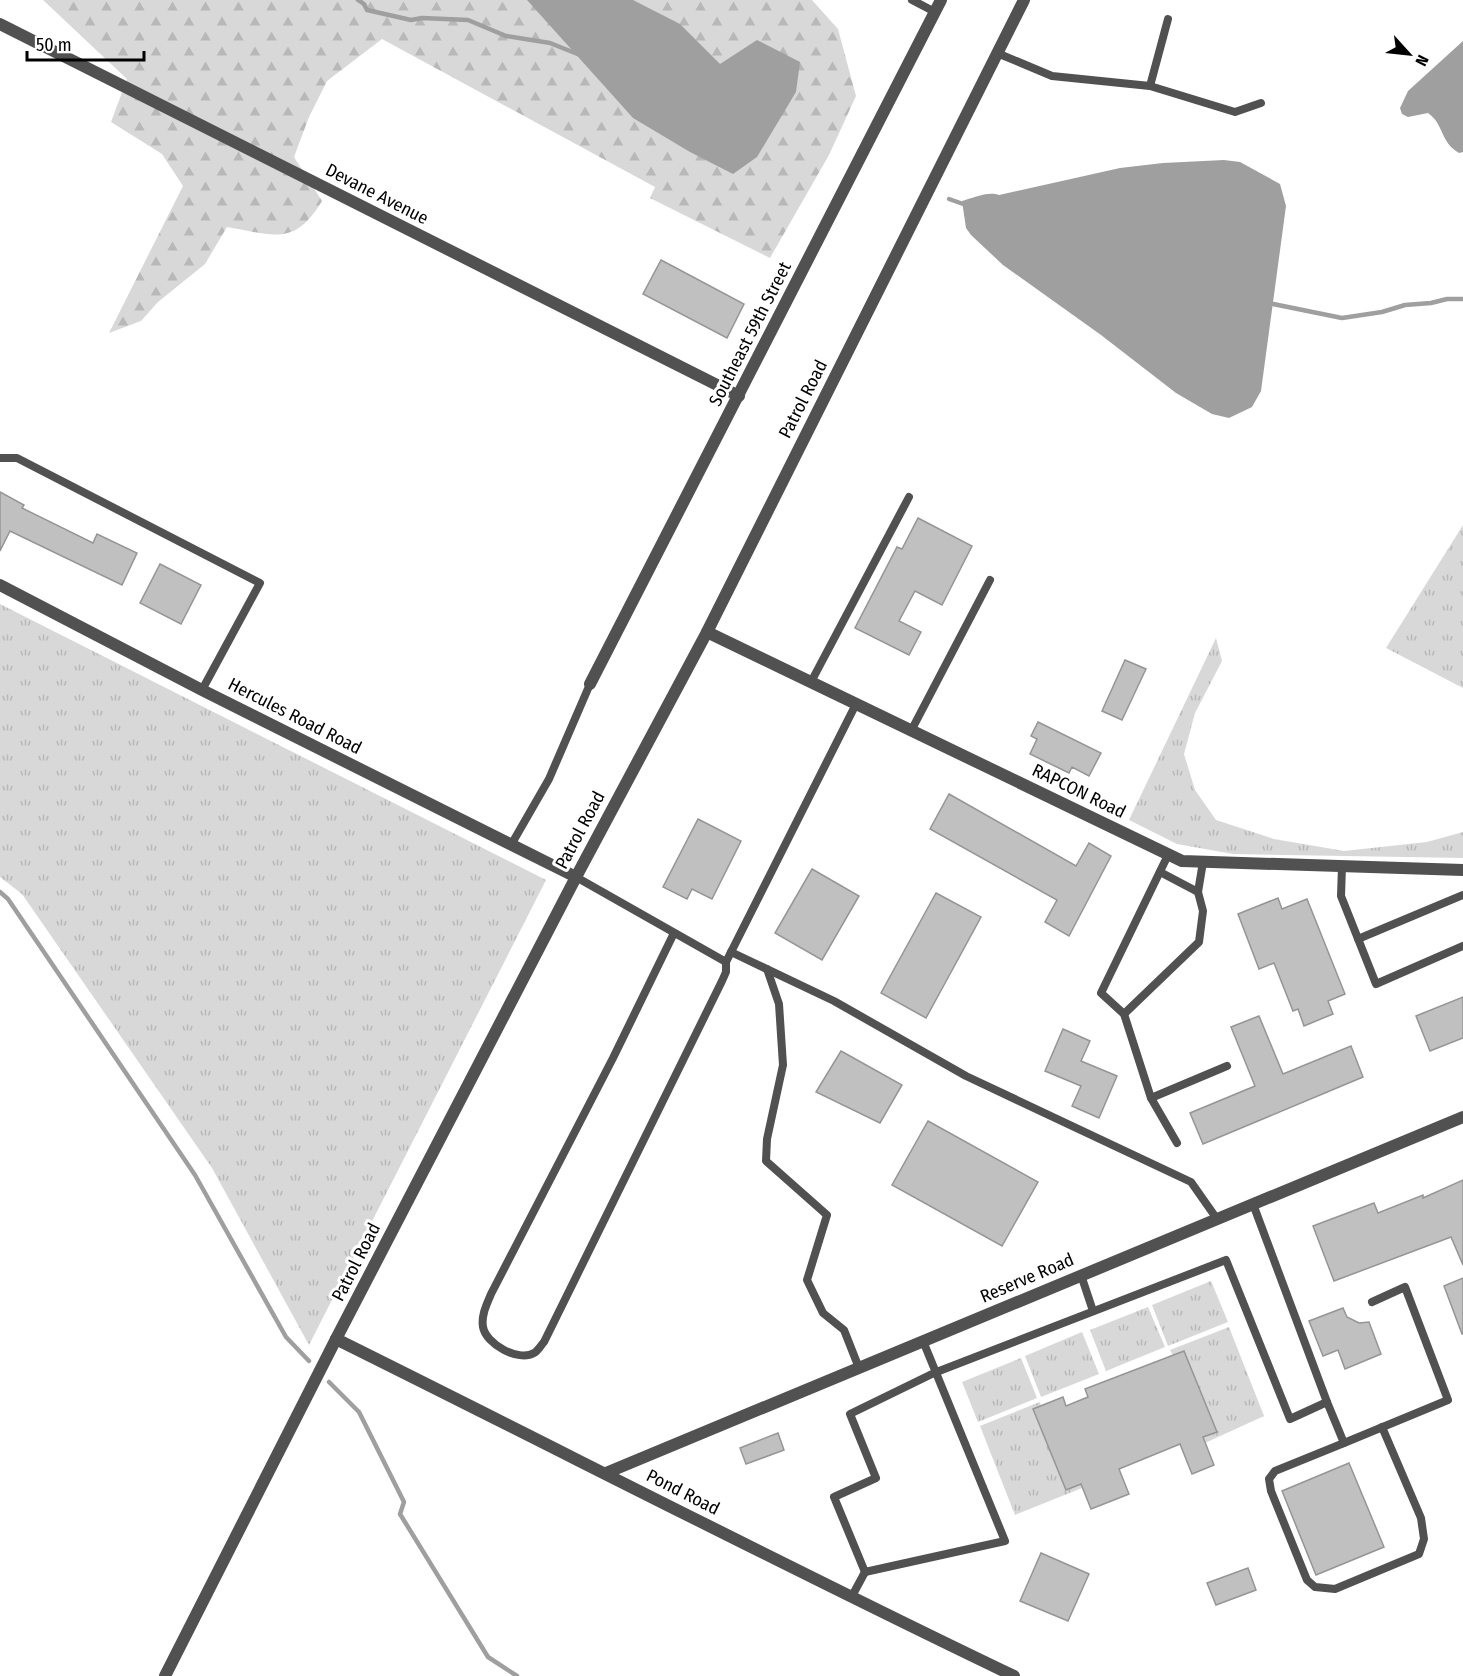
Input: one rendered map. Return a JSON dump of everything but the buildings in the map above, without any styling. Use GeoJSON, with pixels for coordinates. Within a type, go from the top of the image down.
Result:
{"type":"FeatureCollection","features":[{"type":"Feature","properties":{"kind":"street","name":"Southeast 59th Street"},"geometry":{"type":"LineString","coordinates":[[590,684],[941,0]]}},
{"type":"Feature","properties":{"kind":"street","name":"Patrol Road"},"geometry":{"type":"LineString","coordinates":[[165,1676],[336,1339],[576,877],[707,632],[1024,0]]}},
{"type":"Feature","properties":{"kind":"street","name":"Devane Avenue"},"geometry":{"type":"LineString","coordinates":[[0,24],[739,396]]}},
{"type":"Feature","properties":{"kind":"street","name":"Hercules Road Road"},"geometry":{"type":"LineString","coordinates":[[0,585],[202,690],[576,877]]}},
{"type":"Feature","properties":{"kind":"street","name":"RAPCON Road"},"geometry":{"type":"LineString","coordinates":[[707,632],[1182,861],[1463,870]]}},
{"type":"Feature","properties":{"kind":"street","name":"Reserve Road"},"geometry":{"type":"LineString","coordinates":[[606,1473],[1463,1117]]}},
{"type":"Feature","properties":{"kind":"street","name":"Pond Road"},"geometry":{"type":"LineString","coordinates":[[336,1339],[606,1473],[851,1599],[1014,1676]]}},
{"type":"Feature","properties":{"kind":"lane"},"geometry":{"type":"LineString","coordinates":[[912,0],[935,12]]}},
{"type":"Feature","properties":{"kind":"lane"},"geometry":{"type":"LineString","coordinates":[[1150,86],[1168,19]]}},
{"type":"Feature","properties":{"kind":"lane"},"geometry":{"type":"LineString","coordinates":[[997,54],[1052,76],[1150,86],[1235,112],[1261,103]]}},
{"type":"Feature","properties":{"kind":"lane"},"geometry":{"type":"LineString","coordinates":[[0,458],[17,458],[261,583],[202,690]]}},
{"type":"Feature","properties":{"kind":"lane"},"geometry":{"type":"LineString","coordinates":[[811,682],[909,497]]}},
{"type":"Feature","properties":{"kind":"lane"},"geometry":{"type":"LineString","coordinates":[[911,730],[990,580]]}},
{"type":"Feature","properties":{"kind":"lane"},"geometry":{"type":"LineString","coordinates":[[511,845],[549,779],[590,684]]}},
{"type":"Feature","properties":{"kind":"lane"},"geometry":{"type":"LineString","coordinates":[[674,933],[614,1058],[491,1294],[483,1316],[483,1326],[491,1340],[499,1347],[523,1355],[535,1353],[544,1342],[722,981],[726,962],[856,704]]}},
{"type":"Feature","properties":{"kind":"lane"},"geometry":{"type":"LineString","coordinates":[[1168,855],[1101,993],[1124,1014],[1151,1098],[1178,1143]]}},
{"type":"Feature","properties":{"kind":"lane"},"geometry":{"type":"LineString","coordinates":[[1124,1014],[1199,942],[1203,911],[1198,892],[1203,862]]}},
{"type":"Feature","properties":{"kind":"lane"},"geometry":{"type":"LineString","coordinates":[[1342,866],[1341,896],[1376,984],[1463,946]]}},
{"type":"Feature","properties":{"kind":"lane"},"geometry":{"type":"LineString","coordinates":[[1160,872],[1198,892]]}},
{"type":"Feature","properties":{"kind":"lane"},"geometry":{"type":"LineString","coordinates":[[576,877],[726,962]]}},
{"type":"Feature","properties":{"kind":"lane"},"geometry":{"type":"LineString","coordinates":[[1358,939],[1463,895]]}},
{"type":"Feature","properties":{"kind":"lane"},"geometry":{"type":"LineString","coordinates":[[731,952],[834,1001],[966,1076],[1191,1182],[1216,1219]]}},
{"type":"Feature","properties":{"kind":"lane"},"geometry":{"type":"LineString","coordinates":[[767,969],[779,1004],[783,1065],[767,1139],[766,1161],[827,1215],[807,1280],[823,1313],[844,1330],[860,1368]]}},
{"type":"Feature","properties":{"kind":"lane"},"geometry":{"type":"LineString","coordinates":[[1151,1098],[1227,1066]]}},
{"type":"Feature","properties":{"kind":"lane"},"geometry":{"type":"LineString","coordinates":[[1253,1204],[1344,1443]]}},
{"type":"Feature","properties":{"kind":"lane"},"geometry":{"type":"LineString","coordinates":[[851,1599],[865,1572],[834,1497],[876,1478],[850,1414],[934,1372],[1226,1260],[1290,1419],[1327,1402]]}},
{"type":"Feature","properties":{"kind":"lane"},"geometry":{"type":"LineString","coordinates":[[1081,1275],[1093,1311]]}},
{"type":"Feature","properties":{"kind":"lane"},"geometry":{"type":"LineString","coordinates":[[1372,1302],[1405,1287],[1448,1400],[1382,1427],[1344,1443],[1275,1471],[1269,1479],[1271,1491],[1307,1580],[1315,1587],[1335,1589],[1419,1554],[1424,1539],[1421,1518],[1382,1427]]}},
{"type":"Feature","properties":{"kind":"lane"},"geometry":{"type":"LineString","coordinates":[[865,1572],[1005,1541],[923,1341]]}},
{"type":"Feature","properties":{"kind":"green space"},"geometry":{"type":"Polygon","coordinates":[[[43,0],[812,0],[838,29],[856,96],[829,155],[770,258],[650,198],[655,187],[382,39],[327,81],[309,117],[294,157],[322,201],[312,216],[292,232],[282,234],[258,233],[227,227],[205,264],[158,302],[141,321],[109,333],[183,186],[162,154],[111,122],[127,79],[43,0]]]}},
{"type":"Feature","properties":{"kind":"green space"},"geometry":{"type":"Polygon","coordinates":[[[1463,525],[1463,688],[1386,648],[1463,525]]]}},
{"type":"Feature","properties":{"kind":"green space"},"geometry":{"type":"Polygon","coordinates":[[[0,604],[546,880],[309,1345],[212,1168],[22,894],[0,877],[0,604]]]}},
{"type":"Feature","properties":{"kind":"green space"},"geometry":{"type":"Polygon","coordinates":[[[1216,638],[1222,661],[1195,713],[1184,754],[1195,790],[1216,820],[1274,839],[1344,851],[1427,842],[1463,832],[1463,858],[1233,854],[1177,844],[1129,820],[1216,638]]]}},
{"type":"Feature","properties":{"kind":"green space"},"geometry":{"type":"Polygon","coordinates":[[[1211,1281],[1228,1322],[1168,1346],[1152,1305],[1211,1281]]]}},
{"type":"Feature","properties":{"kind":"green space"},"geometry":{"type":"Polygon","coordinates":[[[1148,1307],[1165,1347],[1106,1371],[1090,1330],[1148,1307]]]}},
{"type":"Feature","properties":{"kind":"green space"},"geometry":{"type":"Polygon","coordinates":[[[1229,1327],[1264,1416],[1205,1443],[1203,1437],[1216,1432],[1170,1350],[1229,1327]]]}},
{"type":"Feature","properties":{"kind":"green space"},"geometry":{"type":"Polygon","coordinates":[[[1082,1332],[1099,1374],[1041,1397],[1025,1356],[1082,1332]]]}},
{"type":"Feature","properties":{"kind":"green space"},"geometry":{"type":"Polygon","coordinates":[[[1021,1358],[1037,1398],[978,1422],[962,1382],[1021,1358]]]}},
{"type":"Feature","properties":{"kind":"green space"},"geometry":{"type":"Polygon","coordinates":[[[1040,1402],[1041,1406],[1034,1410],[1066,1490],[1081,1484],[1082,1488],[1015,1515],[980,1426],[1040,1402]]]}},
{"type":"Feature","properties":{"kind":"shaded area"},"geometry":{"type":"Polygon","coordinates":[[[527,0],[633,0],[680,24],[720,64],[757,40],[800,62],[796,92],[757,157],[733,174],[690,152],[633,118],[527,0]]]}},
{"type":"Feature","properties":{"kind":"shaded area"},"geometry":{"type":"Polygon","coordinates":[[[1463,41],[1463,152],[1459,153],[1448,144],[1437,122],[1428,113],[1408,117],[1402,114],[1400,108],[1408,91],[1463,41]]]}},
{"type":"Feature","properties":{"kind":"shaded area"},"geometry":{"type":"Polygon","coordinates":[[[1224,160],[1240,162],[1280,184],[1286,206],[1261,391],[1252,407],[1229,418],[1212,414],[1176,393],[1101,335],[1003,265],[966,228],[962,201],[981,195],[999,195],[1120,168],[1224,160]]]}},
{"type":"Feature","properties":{"kind":"waterway"},"geometry":{"type":"LineString","coordinates":[[358,0],[367,10],[411,20],[422,18],[468,20],[506,36],[550,43],[580,55]]}},
{"type":"Feature","properties":{"kind":"waterway"},"geometry":{"type":"LineString","coordinates":[[949,199],[966,205]]}},
{"type":"Feature","properties":{"kind":"waterway"},"geometry":{"type":"LineString","coordinates":[[1268,303],[1342,318],[1382,312],[1405,305],[1463,299]]}},
{"type":"Feature","properties":{"kind":"waterway"},"geometry":{"type":"LineString","coordinates":[[0,892],[8,899],[195,1175],[286,1337],[309,1361]]}},
{"type":"Feature","properties":{"kind":"waterway"},"geometry":{"type":"LineString","coordinates":[[329,1382],[359,1412],[404,1502],[400,1514],[488,1657],[517,1676]]}}]}
